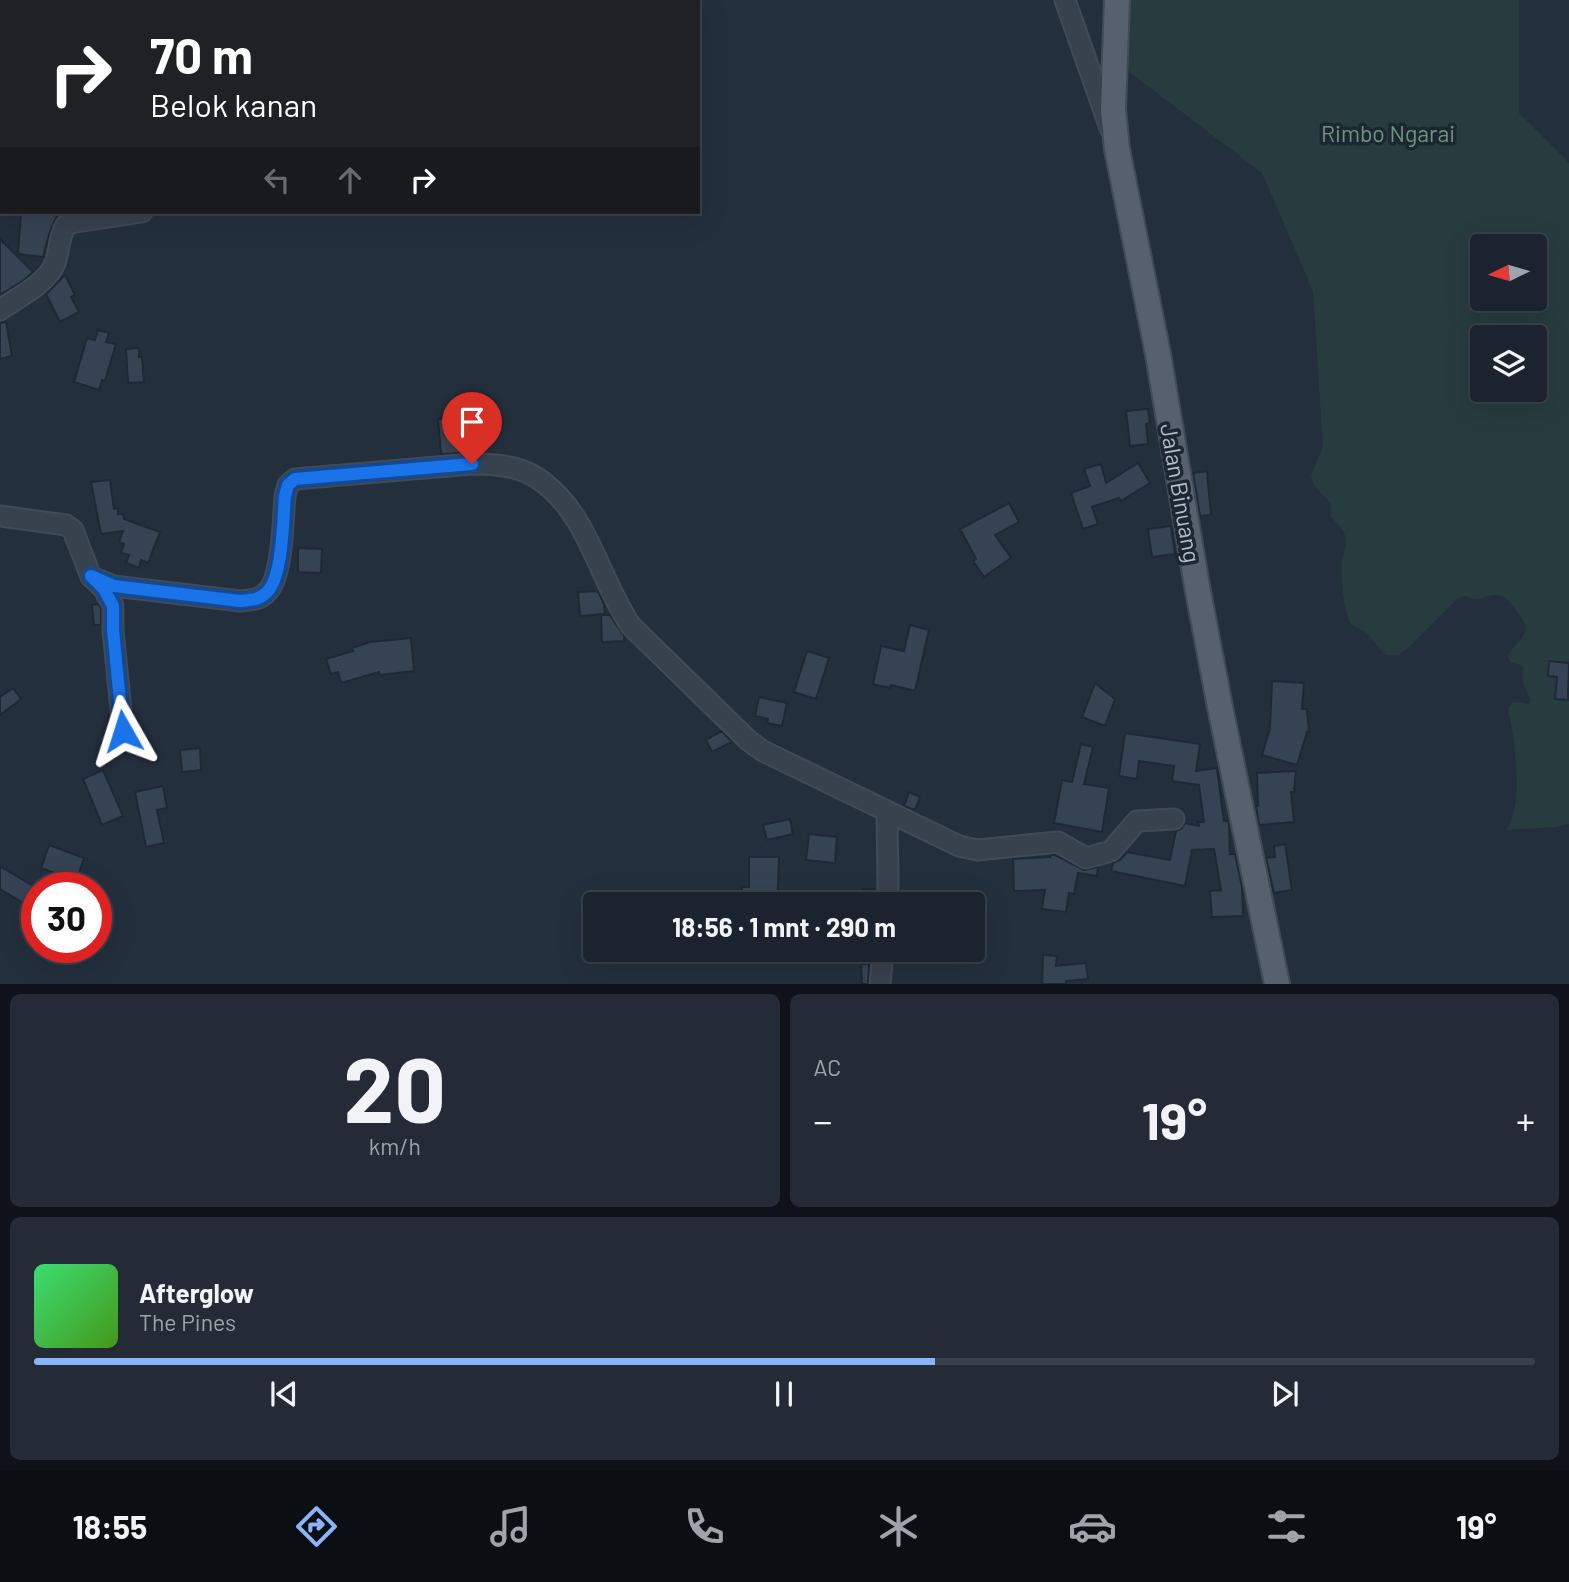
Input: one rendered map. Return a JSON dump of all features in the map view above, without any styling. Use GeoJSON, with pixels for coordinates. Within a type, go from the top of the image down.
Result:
{"type":"FeatureCollection","features":[{"type":"Feature","properties":{"kind":"main road","name":"Jalan Binuang"},"geometry":{"type":"LineString","coordinates":[[1117,0],[1113,110],[1117,149],[1157,354],[1220,707],[1277,984]]}},
{"type":"Feature","properties":{"kind":"street"},"geometry":{"type":"LineString","coordinates":[[1065,0],[1117,149]]}},
{"type":"Feature","properties":{"kind":"street"},"geometry":{"type":"LineString","coordinates":[[0,310],[36,286],[51,271],[56,261],[60,235],[66,225],[129,214]]}},
{"type":"Feature","properties":{"kind":"street"},"geometry":{"type":"LineString","coordinates":[[91,576],[114,586],[240,601],[255,600],[267,593],[278,570],[285,496],[288,485],[295,479],[472,464],[499,465],[530,474],[556,493],[582,530],[621,612],[631,626],[762,751],[959,846],[976,850],[1058,842],[1086,858],[1111,851],[1137,821],[1174,819]]}},
{"type":"Feature","properties":{"kind":"street"},"geometry":{"type":"LineString","coordinates":[[0,516],[66,525],[74,530],[91,576],[104,589],[113,606],[123,731]]}},
{"type":"Feature","properties":{"kind":"street"},"geometry":{"type":"LineString","coordinates":[[887,811],[888,892]]}},
{"type":"Feature","properties":{"kind":"street"},"geometry":{"type":"LineString","coordinates":[[880,984],[882,962]]}},
{"type":"Feature","properties":{"kind":"green space","name":"Rimbo Ngarai"},"geometry":{"type":"Polygon","coordinates":[[[1127,0],[1519,0],[1519,113],[1569,163],[1569,824],[1506,830],[1512,819],[1517,788],[1508,708],[1513,702],[1528,704],[1531,701],[1522,681],[1523,668],[1510,662],[1508,656],[1526,630],[1522,618],[1508,600],[1498,595],[1480,599],[1466,596],[1458,598],[1398,655],[1386,655],[1368,634],[1350,622],[1342,584],[1345,536],[1341,527],[1331,517],[1330,503],[1314,485],[1311,475],[1323,447],[1313,291],[1262,173],[1124,68],[1127,0]]]}},
{"type":"Feature","properties":{"kind":"building"},"geometry":{"type":"Polygon","coordinates":[[[21,214],[58,214],[43,257],[18,254],[21,214]]]}},
{"type":"Feature","properties":{"kind":"building"},"geometry":{"type":"Polygon","coordinates":[[[0,239],[33,272],[0,295],[0,239]]]}},
{"type":"Feature","properties":{"kind":"building"},"geometry":{"type":"Polygon","coordinates":[[[65,275],[75,295],[71,297],[79,312],[60,322],[46,294],[65,275]]]}},
{"type":"Feature","properties":{"kind":"building"},"geometry":{"type":"Polygon","coordinates":[[[6,322],[12,356],[0,359],[0,323],[6,322]]]}},
{"type":"Feature","properties":{"kind":"building"},"geometry":{"type":"Polygon","coordinates":[[[98,330],[109,333],[106,342],[116,344],[105,381],[102,380],[99,390],[74,382],[87,338],[95,340],[98,330]]]}},
{"type":"Feature","properties":{"kind":"building"},"geometry":{"type":"Polygon","coordinates":[[[139,348],[144,382],[128,383],[126,349],[139,348]]]}},
{"type":"Feature","properties":{"kind":"building"},"geometry":{"type":"Polygon","coordinates":[[[1148,409],[1148,444],[1130,446],[1126,411],[1148,409]]]}},
{"type":"Feature","properties":{"kind":"building"},"geometry":{"type":"Polygon","coordinates":[[[458,417],[459,424],[464,424],[466,444],[461,445],[462,453],[441,454],[438,419],[458,417]]]}},
{"type":"Feature","properties":{"kind":"building"},"geometry":{"type":"Polygon","coordinates":[[[1138,463],[1150,483],[1121,501],[1119,498],[1092,507],[1098,524],[1083,529],[1071,493],[1090,486],[1084,469],[1101,464],[1106,483],[1138,463]]]}},
{"type":"Feature","properties":{"kind":"building"},"geometry":{"type":"Polygon","coordinates":[[[1207,471],[1211,515],[1200,516],[1193,473],[1207,471]]]}},
{"type":"Feature","properties":{"kind":"building"},"geometry":{"type":"Polygon","coordinates":[[[110,480],[114,509],[118,508],[118,514],[123,514],[124,519],[160,532],[148,563],[141,560],[139,568],[126,563],[129,555],[121,553],[124,544],[119,542],[123,531],[101,534],[91,482],[110,480]]]}},
{"type":"Feature","properties":{"kind":"building"},"geometry":{"type":"Polygon","coordinates":[[[1009,503],[1019,522],[995,535],[1011,558],[984,577],[973,561],[976,559],[960,529],[1009,503]]]}},
{"type":"Feature","properties":{"kind":"building"},"geometry":{"type":"Polygon","coordinates":[[[1171,526],[1175,554],[1152,557],[1148,529],[1171,526]]]}},
{"type":"Feature","properties":{"kind":"building"},"geometry":{"type":"Polygon","coordinates":[[[298,548],[322,549],[321,573],[298,572],[298,548]]]}},
{"type":"Feature","properties":{"kind":"building"},"geometry":{"type":"Polygon","coordinates":[[[598,591],[605,614],[580,616],[578,592],[598,591]]]}},
{"type":"Feature","properties":{"kind":"building"},"geometry":{"type":"Polygon","coordinates":[[[98,604],[101,609],[101,625],[94,625],[92,605],[98,604]]]}},
{"type":"Feature","properties":{"kind":"building"},"geometry":{"type":"Polygon","coordinates":[[[601,615],[610,615],[624,636],[624,641],[602,642],[601,615]]]}},
{"type":"Feature","properties":{"kind":"building"},"geometry":{"type":"Polygon","coordinates":[[[910,625],[929,630],[915,691],[873,684],[881,646],[904,651],[910,625]]]}},
{"type":"Feature","properties":{"kind":"building"},"geometry":{"type":"Polygon","coordinates":[[[411,638],[414,671],[380,675],[379,672],[341,683],[338,672],[331,674],[326,659],[353,651],[352,648],[370,642],[411,638]]]}},
{"type":"Feature","properties":{"kind":"building"},"geometry":{"type":"Polygon","coordinates":[[[807,651],[829,658],[816,699],[794,692],[807,651]]]}},
{"type":"Feature","properties":{"kind":"building"},"geometry":{"type":"Polygon","coordinates":[[[1549,661],[1569,663],[1568,700],[1555,699],[1557,677],[1548,676],[1549,661]]]}},
{"type":"Feature","properties":{"kind":"building"},"geometry":{"type":"Polygon","coordinates":[[[1272,681],[1304,683],[1302,709],[1307,709],[1309,732],[1297,765],[1262,755],[1270,728],[1272,681]]]}},
{"type":"Feature","properties":{"kind":"building"},"geometry":{"type":"Polygon","coordinates":[[[1095,683],[1115,699],[1105,726],[1082,717],[1095,683]]]}},
{"type":"Feature","properties":{"kind":"building"},"geometry":{"type":"Polygon","coordinates":[[[13,688],[21,699],[0,715],[0,697],[13,688]]]}},
{"type":"Feature","properties":{"kind":"building"},"geometry":{"type":"Polygon","coordinates":[[[759,697],[787,703],[782,726],[767,723],[768,719],[755,716],[759,697]]]}},
{"type":"Feature","properties":{"kind":"building"},"geometry":{"type":"Polygon","coordinates":[[[722,731],[732,742],[712,752],[706,740],[722,731]]]}},
{"type":"Feature","properties":{"kind":"building"},"geometry":{"type":"Polygon","coordinates":[[[1125,733],[1200,744],[1196,771],[1217,768],[1224,821],[1229,824],[1230,854],[1235,854],[1242,887],[1243,916],[1212,917],[1210,891],[1221,890],[1214,849],[1192,850],[1185,886],[1111,871],[1113,863],[1127,852],[1170,860],[1176,831],[1185,823],[1199,826],[1198,822],[1204,822],[1199,785],[1172,781],[1174,766],[1139,761],[1137,779],[1119,776],[1125,733]]]}},
{"type":"Feature","properties":{"kind":"building"},"geometry":{"type":"Polygon","coordinates":[[[1081,744],[1093,747],[1084,784],[1109,788],[1102,832],[1054,823],[1062,780],[1072,782],[1081,744]]]}},
{"type":"Feature","properties":{"kind":"building"},"geometry":{"type":"Polygon","coordinates":[[[200,748],[201,770],[182,772],[180,750],[200,748]]]}},
{"type":"Feature","properties":{"kind":"building"},"geometry":{"type":"Polygon","coordinates":[[[103,770],[123,816],[102,825],[83,779],[103,770]]]}},
{"type":"Feature","properties":{"kind":"building"},"geometry":{"type":"Polygon","coordinates":[[[1296,771],[1294,792],[1291,792],[1294,822],[1259,825],[1256,806],[1257,773],[1296,771]]]}},
{"type":"Feature","properties":{"kind":"building"},"geometry":{"type":"Polygon","coordinates":[[[163,786],[167,808],[157,810],[164,843],[146,847],[135,792],[163,786]]]}},
{"type":"Feature","properties":{"kind":"building"},"geometry":{"type":"Polygon","coordinates":[[[909,792],[920,797],[915,810],[904,806],[909,792]]]}},
{"type":"Feature","properties":{"kind":"building"},"geometry":{"type":"Polygon","coordinates":[[[790,819],[793,834],[767,840],[763,825],[790,819]]]}},
{"type":"Feature","properties":{"kind":"building"},"geometry":{"type":"Polygon","coordinates":[[[809,834],[837,837],[835,863],[806,860],[809,834]]]}},
{"type":"Feature","properties":{"kind":"building"},"geometry":{"type":"Polygon","coordinates":[[[1285,844],[1292,890],[1274,893],[1266,858],[1275,857],[1274,846],[1285,844]]]}},
{"type":"Feature","properties":{"kind":"building"},"geometry":{"type":"Polygon","coordinates":[[[49,845],[84,858],[79,872],[52,872],[41,868],[49,845]]]}},
{"type":"Feature","properties":{"kind":"building"},"geometry":{"type":"Polygon","coordinates":[[[1050,855],[1084,870],[1098,867],[1097,876],[1078,873],[1074,894],[1069,893],[1066,912],[1042,909],[1045,890],[1014,891],[1013,859],[1050,855]]]}},
{"type":"Feature","properties":{"kind":"building"},"geometry":{"type":"Polygon","coordinates":[[[749,857],[779,857],[778,892],[742,892],[742,887],[749,887],[749,857]]]}},
{"type":"Feature","properties":{"kind":"building"},"geometry":{"type":"Polygon","coordinates":[[[0,866],[21,879],[21,902],[0,889],[0,866]]]}},
{"type":"Feature","properties":{"kind":"building"},"geometry":{"type":"Polygon","coordinates":[[[863,889],[876,889],[876,892],[863,892],[863,889]]]}},
{"type":"Feature","properties":{"kind":"building"},"geometry":{"type":"Polygon","coordinates":[[[1043,955],[1057,956],[1056,966],[1086,963],[1088,979],[1066,981],[1066,984],[1042,984],[1043,955]]]}},
{"type":"Feature","properties":{"kind":"building"},"geometry":{"type":"Polygon","coordinates":[[[861,964],[869,964],[868,984],[862,984],[861,964]]]}},
{"type":"Feature","properties":{"kind":"route"},"geometry":{"type":"LineString","coordinates":[[123,731],[113,606],[104,589],[91,576],[114,586],[240,601],[255,600],[267,593],[278,570],[285,496],[288,485],[295,479],[472,464]]}}]}
